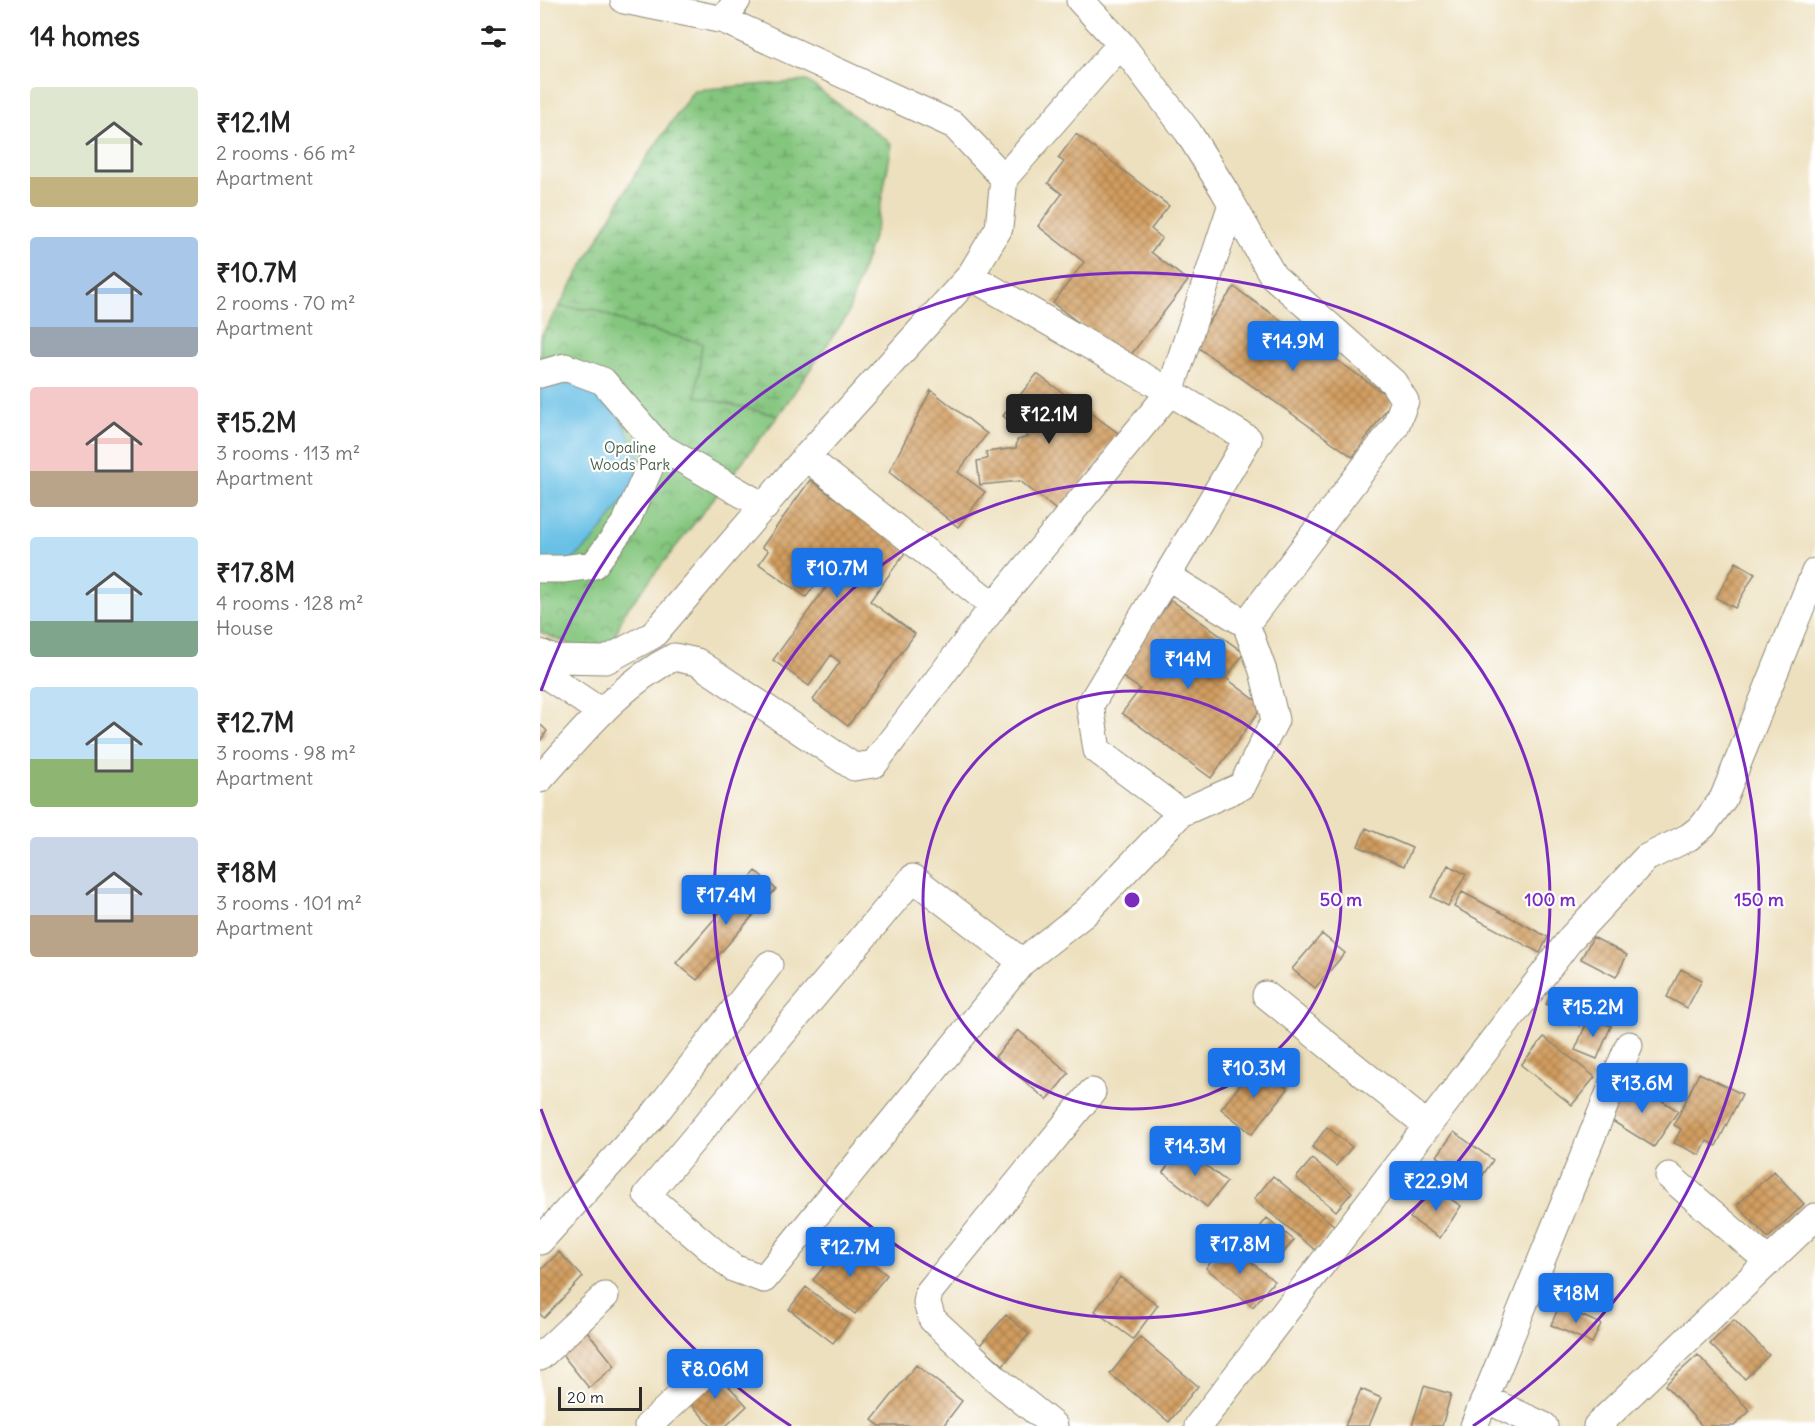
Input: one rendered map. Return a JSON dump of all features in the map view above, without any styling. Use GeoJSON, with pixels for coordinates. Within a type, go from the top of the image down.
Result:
{"type":"FeatureCollection","features":[{"type":"Feature","properties":{"kind":"street"},"geometry":{"type":"LineString","coordinates":[[624,0],[731,10],[954,125],[1004,178]]}},
{"type":"Feature","properties":{"kind":"street"},"geometry":{"type":"LineString","coordinates":[[1080,0],[1121,44],[1188,132],[1273,276],[1393,382],[1405,401],[1395,427],[1246,624]]}},
{"type":"Feature","properties":{"kind":"street"},"geometry":{"type":"LineString","coordinates":[[540,653],[555,659],[606,660],[653,635],[806,457],[970,276],[999,228],[1004,178],[1121,44]]}},
{"type":"Feature","properties":{"kind":"street"},"geometry":{"type":"LineString","coordinates":[[540,779],[601,712],[652,668],[674,657],[697,662],[854,767],[874,764],[993,606],[1170,392],[1232,204]]}},
{"type":"Feature","properties":{"kind":"street"},"geometry":{"type":"LineString","coordinates":[[970,276],[1248,439],[1090,705],[1097,750],[1181,813]]}},
{"type":"Feature","properties":{"kind":"street"},"geometry":{"type":"LineString","coordinates":[[540,374],[565,367],[603,381],[659,446],[765,507]]}},
{"type":"Feature","properties":{"kind":"street"},"geometry":{"type":"LineString","coordinates":[[540,569],[563,570],[594,565],[626,522],[659,446]]}},
{"type":"Feature","properties":{"kind":"street"},"geometry":{"type":"LineString","coordinates":[[806,457],[993,606]]}},
{"type":"Feature","properties":{"kind":"street"},"geometry":{"type":"LineString","coordinates":[[1205,1424],[1572,937],[1646,858],[1689,837],[1703,826],[1723,799],[1815,572]]}},
{"type":"Feature","properties":{"kind":"street"},"geometry":{"type":"LineString","coordinates":[[1022,962],[913,878],[647,1196],[733,1268],[764,1279],[1022,962],[1085,913],[1181,813],[1242,786],[1275,720],[1263,671],[1246,624],[1167,576]]}},
{"type":"Feature","properties":{"kind":"street"},"geometry":{"type":"LineString","coordinates":[[540,671],[601,712]]}},
{"type":"Feature","properties":{"kind":"street"},"geometry":{"type":"LineString","coordinates":[[540,1241],[654,1115],[770,965]]}},
{"type":"Feature","properties":{"kind":"street"},"geometry":{"type":"LineString","coordinates":[[1266,995],[1428,1126]]}},
{"type":"Feature","properties":{"kind":"street"},"geometry":{"type":"LineString","coordinates":[[1474,1426],[1629,1045]]}},
{"type":"Feature","properties":{"kind":"street"},"geometry":{"type":"LineString","coordinates":[[1054,1426],[1002,1384],[932,1319],[927,1303],[929,1292],[1092,1092]]}},
{"type":"Feature","properties":{"kind":"street"},"geometry":{"type":"LineString","coordinates":[[1669,1176],[1769,1262]]}},
{"type":"Feature","properties":{"kind":"street"},"geometry":{"type":"LineString","coordinates":[[1597,1426],[1815,1218]]}},
{"type":"Feature","properties":{"kind":"street"},"geometry":{"type":"LineString","coordinates":[[540,1357],[605,1296]]}},
{"type":"Feature","properties":{"kind":"street"},"geometry":{"type":"LineString","coordinates":[[648,1426],[705,1373]]}},
{"type":"Feature","properties":{"kind":"street"},"geometry":{"type":"LineString","coordinates":[[1485,1399],[1544,1426]]}},
{"type":"Feature","properties":{"kind":"green space"},"geometry":{"type":"Polygon","coordinates":[[[807,81],[892,144],[877,225],[847,316],[778,416],[695,396],[701,343],[630,325],[596,310],[559,307],[636,173],[694,90],[807,81]]]}},
{"type":"Feature","properties":{"kind":"green space","name":"Opaline Woods Park"},"geometry":{"type":"Polygon","coordinates":[[[559,307],[596,310],[630,325],[702,343],[696,396],[778,416],[624,613],[606,660],[540,632],[540,338],[559,307]]]}},
{"type":"Feature","properties":{"kind":"water"},"geometry":{"type":"Polygon","coordinates":[[[571,376],[615,408],[639,456],[636,484],[593,541],[563,569],[540,569],[540,385],[571,376]]]}},
{"type":"Feature","properties":{"kind":"building"},"geometry":{"type":"Polygon","coordinates":[[[1076,134],[1169,206],[1151,229],[1162,238],[1151,252],[1188,281],[1127,360],[1053,303],[1084,262],[1038,226],[1062,194],[1048,183],[1064,162],[1058,158],[1076,134]]]}},
{"type":"Feature","properties":{"kind":"building"},"geometry":{"type":"Polygon","coordinates":[[[1234,287],[1393,400],[1353,457],[1193,344],[1234,287]]]}},
{"type":"Feature","properties":{"kind":"building"},"geometry":{"type":"Polygon","coordinates":[[[1037,374],[1118,433],[1060,513],[1020,481],[980,485],[977,461],[987,459],[986,452],[1016,448],[1017,440],[1028,437],[1003,416],[1037,374]]]}},
{"type":"Feature","properties":{"kind":"building"},"geometry":{"type":"Polygon","coordinates":[[[931,390],[987,434],[958,472],[985,492],[958,527],[889,472],[931,390]]]}},
{"type":"Feature","properties":{"kind":"building"},"geometry":{"type":"Polygon","coordinates":[[[810,480],[907,550],[870,601],[915,634],[848,726],[813,700],[840,662],[831,655],[809,686],[773,660],[829,583],[821,577],[806,597],[759,564],[768,551],[762,547],[810,480]]]}},
{"type":"Feature","properties":{"kind":"building"},"geometry":{"type":"Polygon","coordinates":[[[1736,562],[1755,573],[1735,608],[1716,598],[1736,562]]]}},
{"type":"Feature","properties":{"kind":"building"},"geometry":{"type":"Polygon","coordinates":[[[1171,600],[1244,653],[1226,678],[1263,706],[1211,778],[1122,713],[1140,689],[1117,673],[1171,600]]]}},
{"type":"Feature","properties":{"kind":"building"},"geometry":{"type":"Polygon","coordinates":[[[540,724],[547,731],[540,741],[540,724]]]}},
{"type":"Feature","properties":{"kind":"building"},"geometry":{"type":"Polygon","coordinates":[[[1366,828],[1412,848],[1404,866],[1358,846],[1366,828]]]}},
{"type":"Feature","properties":{"kind":"building"},"geometry":{"type":"Polygon","coordinates":[[[1448,865],[1466,874],[1448,906],[1431,897],[1448,865]]]}},
{"type":"Feature","properties":{"kind":"building"},"geometry":{"type":"Polygon","coordinates":[[[756,871],[776,889],[697,980],[676,963],[756,871]]]}},
{"type":"Feature","properties":{"kind":"building"},"geometry":{"type":"Polygon","coordinates":[[[1462,892],[1548,937],[1540,953],[1454,907],[1462,892]]]}},
{"type":"Feature","properties":{"kind":"building"},"geometry":{"type":"Polygon","coordinates":[[[1322,934],[1345,953],[1315,988],[1292,969],[1322,934]]]}},
{"type":"Feature","properties":{"kind":"building"},"geometry":{"type":"Polygon","coordinates":[[[1593,937],[1627,955],[1616,977],[1581,959],[1593,937]]]}},
{"type":"Feature","properties":{"kind":"building"},"geometry":{"type":"Polygon","coordinates":[[[1681,969],[1702,980],[1687,1008],[1667,997],[1681,969]]]}},
{"type":"Feature","properties":{"kind":"building"},"geometry":{"type":"Polygon","coordinates":[[[1557,988],[1590,1010],[1580,1026],[1546,1004],[1557,988]]]}},
{"type":"Feature","properties":{"kind":"building"},"geometry":{"type":"Polygon","coordinates":[[[1589,1017],[1611,1026],[1597,1059],[1575,1050],[1589,1017]]]}},
{"type":"Feature","properties":{"kind":"building"},"geometry":{"type":"Polygon","coordinates":[[[1018,1030],[1069,1073],[1047,1100],[995,1057],[1018,1030]]]}},
{"type":"Feature","properties":{"kind":"building"},"geometry":{"type":"Polygon","coordinates":[[[1544,1037],[1595,1077],[1572,1105],[1521,1065],[1544,1037]]]}},
{"type":"Feature","properties":{"kind":"building"},"geometry":{"type":"Polygon","coordinates":[[[1257,1064],[1288,1089],[1252,1134],[1221,1109],[1257,1064]]]}},
{"type":"Feature","properties":{"kind":"building"},"geometry":{"type":"Polygon","coordinates":[[[1699,1073],[1742,1094],[1716,1146],[1707,1141],[1700,1155],[1674,1143],[1681,1129],[1674,1125],[1699,1073]]]}},
{"type":"Feature","properties":{"kind":"building"},"geometry":{"type":"Polygon","coordinates":[[[1630,1080],[1678,1111],[1654,1147],[1606,1117],[1630,1080]]]}},
{"type":"Feature","properties":{"kind":"building"},"geometry":{"type":"Polygon","coordinates":[[[1327,1127],[1352,1147],[1336,1166],[1312,1147],[1327,1127]]]}},
{"type":"Feature","properties":{"kind":"building"},"geometry":{"type":"Polygon","coordinates":[[[1454,1132],[1493,1160],[1477,1184],[1437,1156],[1454,1132]]]}},
{"type":"Feature","properties":{"kind":"building"},"geometry":{"type":"Polygon","coordinates":[[[1182,1147],[1227,1182],[1207,1207],[1163,1172],[1182,1147]]]}},
{"type":"Feature","properties":{"kind":"building"},"geometry":{"type":"Polygon","coordinates":[[[1312,1159],[1352,1192],[1336,1211],[1296,1178],[1312,1159]]]}},
{"type":"Feature","properties":{"kind":"building"},"geometry":{"type":"Polygon","coordinates":[[[1774,1171],[1804,1204],[1768,1238],[1737,1205],[1774,1171]]]}},
{"type":"Feature","properties":{"kind":"building"},"geometry":{"type":"Polygon","coordinates":[[[1273,1176],[1335,1226],[1315,1250],[1254,1199],[1273,1176]]]}},
{"type":"Feature","properties":{"kind":"building"},"geometry":{"type":"Polygon","coordinates":[[[1431,1186],[1461,1206],[1440,1238],[1410,1218],[1431,1186]]]}},
{"type":"Feature","properties":{"kind":"building"},"geometry":{"type":"Polygon","coordinates":[[[1267,1218],[1294,1240],[1276,1262],[1249,1241],[1267,1218]]]}},
{"type":"Feature","properties":{"kind":"building"},"geometry":{"type":"Polygon","coordinates":[[[845,1241],[887,1275],[855,1314],[813,1280],[845,1241]]]}},
{"type":"Feature","properties":{"kind":"building"},"geometry":{"type":"Polygon","coordinates":[[[1227,1242],[1274,1281],[1253,1307],[1206,1268],[1227,1242]]]}},
{"type":"Feature","properties":{"kind":"building"},"geometry":{"type":"Polygon","coordinates":[[[559,1252],[583,1277],[544,1318],[540,1314],[540,1271],[559,1252]]]}},
{"type":"Feature","properties":{"kind":"building"},"geometry":{"type":"Polygon","coordinates":[[[1120,1277],[1158,1305],[1133,1339],[1095,1311],[1120,1277]]]}},
{"type":"Feature","properties":{"kind":"building"},"geometry":{"type":"Polygon","coordinates":[[[806,1287],[850,1321],[833,1343],[789,1309],[806,1287]]]}},
{"type":"Feature","properties":{"kind":"building"},"geometry":{"type":"Polygon","coordinates":[[[1559,1306],[1601,1324],[1592,1343],[1551,1325],[1559,1306]]]}},
{"type":"Feature","properties":{"kind":"building"},"geometry":{"type":"Polygon","coordinates":[[[1006,1315],[1029,1334],[1003,1365],[980,1345],[1006,1315]]]}},
{"type":"Feature","properties":{"kind":"building"},"geometry":{"type":"Polygon","coordinates":[[[1734,1320],[1769,1355],[1745,1379],[1710,1344],[1734,1320]]]}},
{"type":"Feature","properties":{"kind":"building"},"geometry":{"type":"Polygon","coordinates":[[[587,1331],[615,1366],[589,1388],[561,1353],[587,1331]]]}},
{"type":"Feature","properties":{"kind":"building"},"geometry":{"type":"Polygon","coordinates":[[[1140,1337],[1198,1386],[1169,1422],[1110,1374],[1140,1337]]]}},
{"type":"Feature","properties":{"kind":"building"},"geometry":{"type":"Polygon","coordinates":[[[1698,1355],[1750,1411],[1734,1426],[1702,1426],[1665,1385],[1698,1355]]]}},
{"type":"Feature","properties":{"kind":"building"},"geometry":{"type":"Polygon","coordinates":[[[916,1365],[962,1401],[943,1426],[880,1426],[872,1420],[916,1365]]]}},
{"type":"Feature","properties":{"kind":"building"},"geometry":{"type":"Polygon","coordinates":[[[713,1369],[747,1406],[726,1426],[711,1426],[684,1396],[713,1369]]]}},
{"type":"Feature","properties":{"kind":"building"},"geometry":{"type":"Polygon","coordinates":[[[1424,1386],[1451,1394],[1442,1426],[1412,1426],[1424,1386]]]}},
{"type":"Feature","properties":{"kind":"building"},"geometry":{"type":"Polygon","coordinates":[[[1361,1389],[1381,1398],[1369,1426],[1345,1426],[1361,1389]]]}}]}
